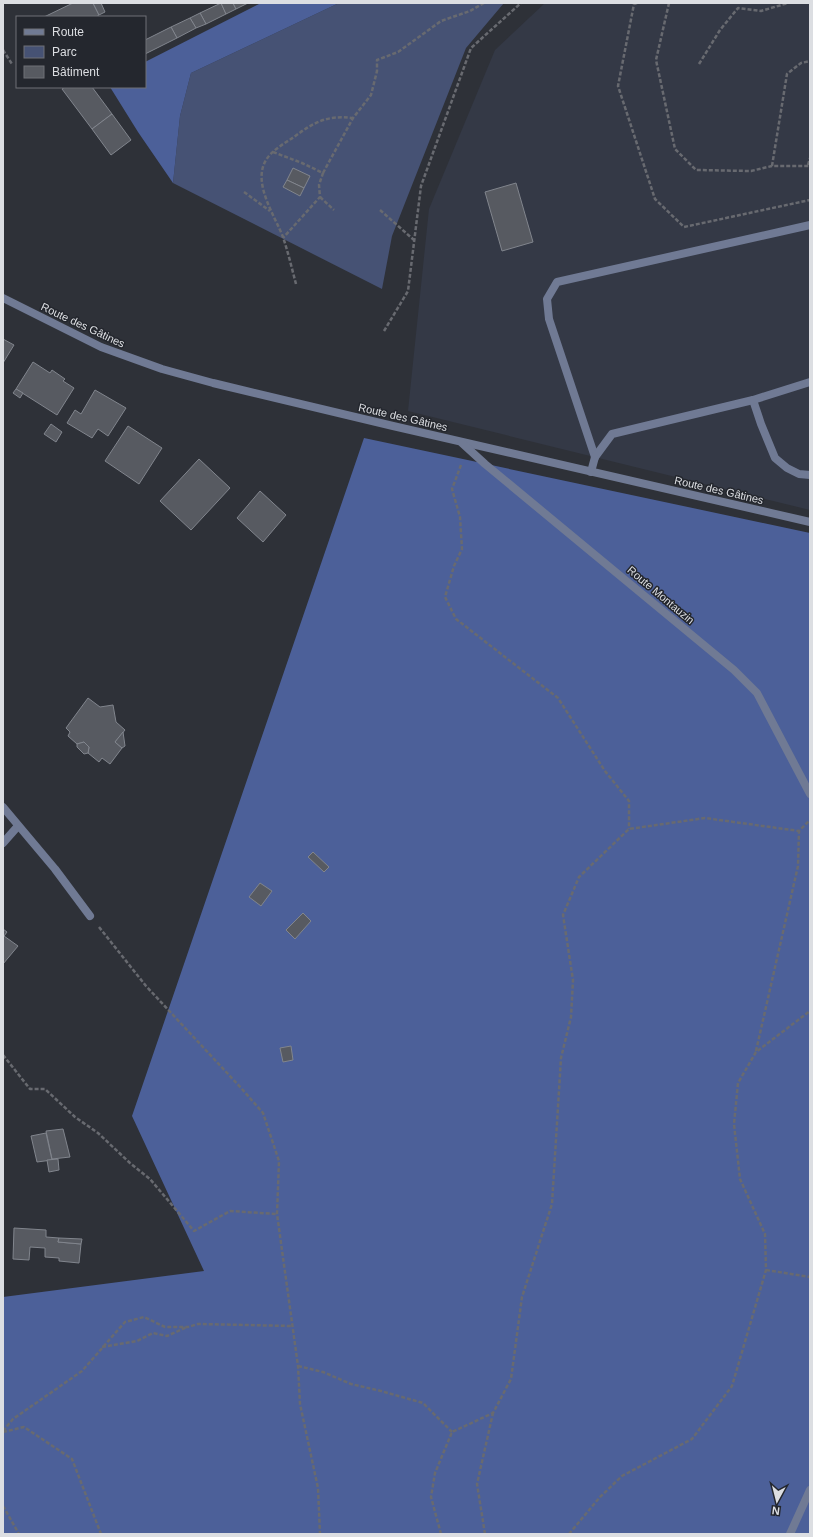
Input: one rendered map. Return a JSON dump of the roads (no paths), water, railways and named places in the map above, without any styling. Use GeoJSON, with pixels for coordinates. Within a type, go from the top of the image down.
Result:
{"type":"FeatureCollection","features":[{"type":"Feature","properties":{"kind":"street"},"geometry":{"type":"LineString","coordinates":[[595,457],[549,319],[547,299],[556,282],[810,225]]}},
{"type":"Feature","properties":{"kind":"street","name":"Route des Gâtines"},"geometry":{"type":"LineString","coordinates":[[3,298],[101,347],[162,369],[213,383],[462,442],[810,522]]}},
{"type":"Feature","properties":{"kind":"street"},"geometry":{"type":"LineString","coordinates":[[591,472],[595,457],[612,434],[754,400],[810,382]]}},
{"type":"Feature","properties":{"kind":"street"},"geometry":{"type":"LineString","coordinates":[[754,400],[761,424],[775,458],[787,468],[799,474],[810,474]]}},
{"type":"Feature","properties":{"kind":"street","name":"Route Montauzin"},"geometry":{"type":"LineString","coordinates":[[462,442],[485,464],[734,670],[757,694],[810,794]]}},
{"type":"Feature","properties":{"kind":"street"},"geometry":{"type":"LineString","coordinates":[[3,807],[55,869],[90,916]]}},
{"type":"Feature","properties":{"kind":"street"},"geometry":{"type":"LineString","coordinates":[[3,843],[18,826]]}},
{"type":"Feature","properties":{"kind":"street"},"geometry":{"type":"LineString","coordinates":[[790,1534],[810,1490]]}}]}
